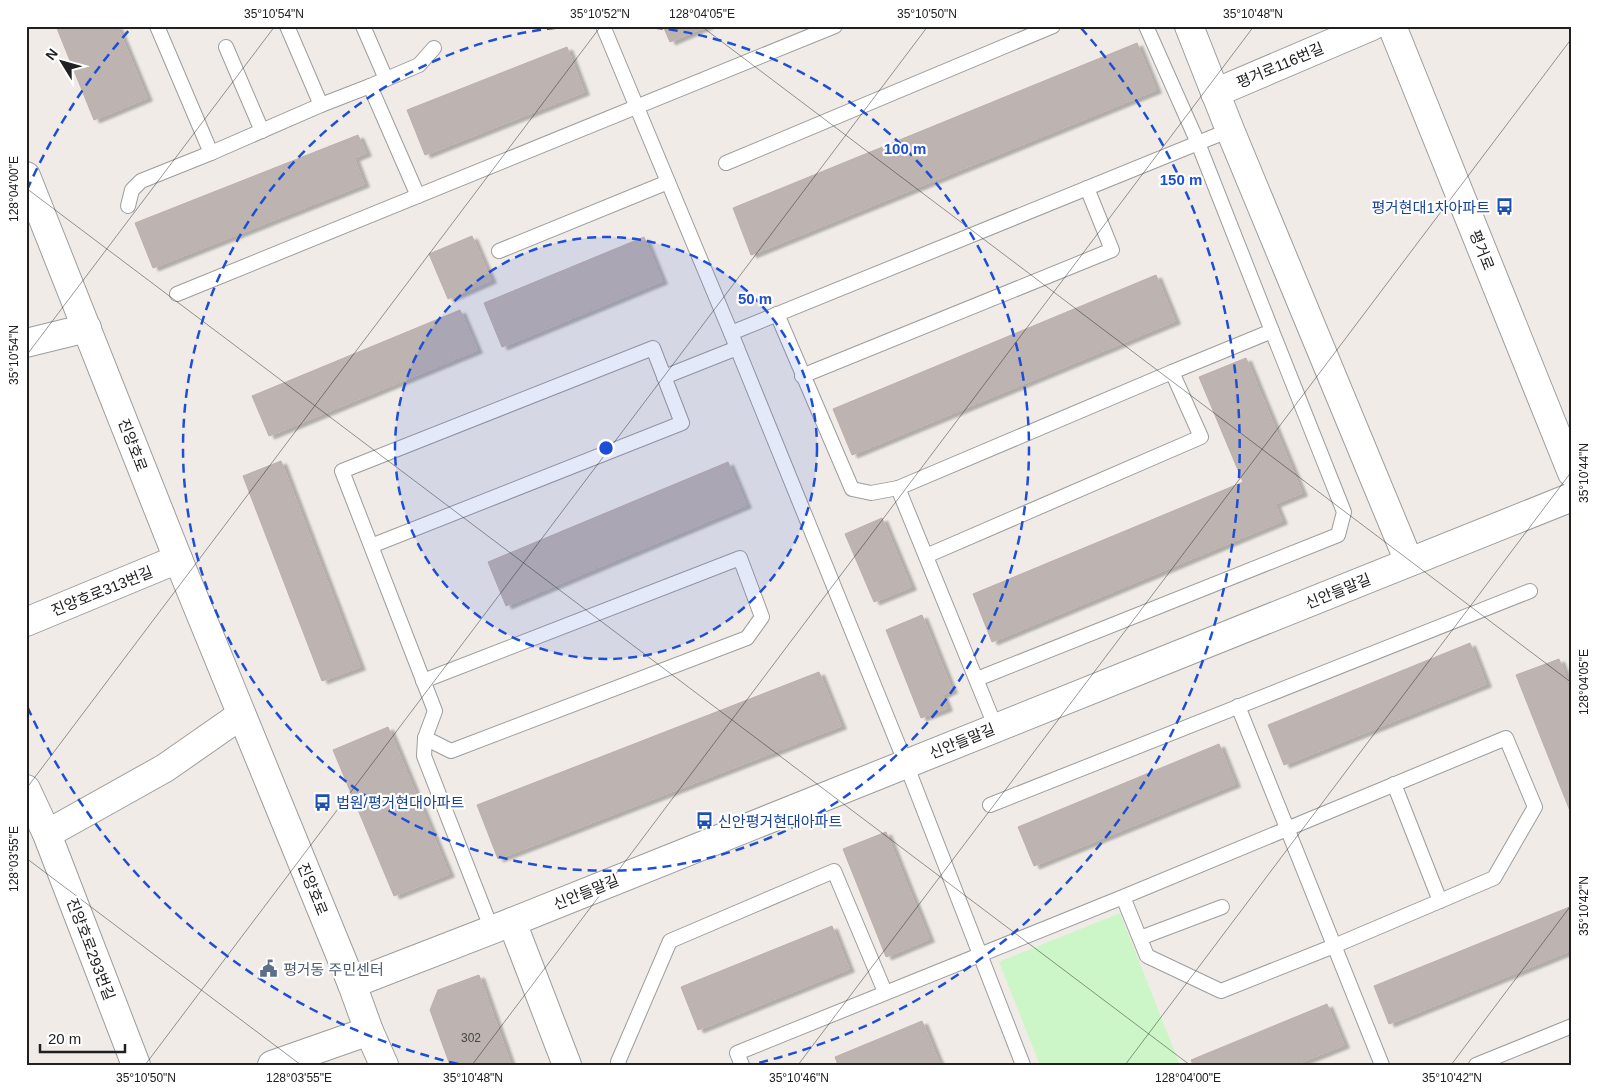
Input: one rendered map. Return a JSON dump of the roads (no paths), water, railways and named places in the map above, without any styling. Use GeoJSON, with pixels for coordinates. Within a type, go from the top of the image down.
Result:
{"type":"FeatureCollection","features":[{"type":"Feature","properties":{"kind":"street"},"geometry":{"type":"LineString","coordinates":[[1189,26],[1230,130],[1409,562]]}},
{"type":"Feature","properties":{"kind":"street","name":"평거로116번길"},"geometry":{"type":"LineString","coordinates":[[1215,93],[1372,26]]}},
{"type":"Feature","properties":{"kind":"street","name":"평거로"},"geometry":{"type":"LineString","coordinates":[[1392,26],[1572,473]]}},
{"type":"Feature","properties":{"kind":"street","name":"진양호로"},"geometry":{"type":"LineString","coordinates":[[27,182],[241,715],[352,984],[369,1032],[384,1065]]}},
{"type":"Feature","properties":{"kind":"street"},"geometry":{"type":"LineString","coordinates":[[26,343],[87,328]]}},
{"type":"Feature","properties":{"kind":"street","name":"신안들말길"},"geometry":{"type":"LineString","coordinates":[[352,984],[502,926],[1572,497]]}},
{"type":"Feature","properties":{"kind":"street","name":"진양호로313번길"},"geometry":{"type":"LineString","coordinates":[[26,622],[178,559]]}},
{"type":"Feature","properties":{"kind":"street"},"geometry":{"type":"LineString","coordinates":[[47,834],[165,768],[241,715]]}},
{"type":"Feature","properties":{"kind":"street","name":"진양호로293번길"},"geometry":{"type":"LineString","coordinates":[[26,788],[47,834],[136,1065]]}},
{"type":"Feature","properties":{"kind":"street"},"geometry":{"type":"LineString","coordinates":[[502,926],[568,1065]]}},
{"type":"Feature","properties":{"kind":"street"},"geometry":{"type":"LineString","coordinates":[[272,1065],[369,1032]]}},
{"type":"Feature","properties":{"kind":"lane"},"geometry":{"type":"LineString","coordinates":[[157,26],[211,153]]}},
{"type":"Feature","properties":{"kind":"lane"},"geometry":{"type":"LineString","coordinates":[[287,26],[321,105]]}},
{"type":"Feature","properties":{"kind":"lane"},"geometry":{"type":"LineString","coordinates":[[363,26],[386,80]]}},
{"type":"Feature","properties":{"kind":"lane"},"geometry":{"type":"LineString","coordinates":[[603,26],[731,333],[906,764],[1023,1065]]}},
{"type":"Feature","properties":{"kind":"lane"},"geometry":{"type":"LineString","coordinates":[[177,294],[834,26]]}},
{"type":"Feature","properties":{"kind":"lane"},"geometry":{"type":"LineString","coordinates":[[726,163],[1053,26]]}},
{"type":"Feature","properties":{"kind":"lane"},"geometry":{"type":"LineString","coordinates":[[977,679],[1338,535],[1344,512],[1198,143],[1146,26]]}},
{"type":"Feature","properties":{"kind":"lane"},"geometry":{"type":"LineString","coordinates":[[226,47],[262,130]]}},
{"type":"Feature","properties":{"kind":"lane"},"geometry":{"type":"LineString","coordinates":[[128,206],[132,190],[141,180],[386,80],[419,65],[434,48]]}},
{"type":"Feature","properties":{"kind":"lane"},"geometry":{"type":"LineString","coordinates":[[370,86],[418,196]]}},
{"type":"Feature","properties":{"kind":"lane"},"geometry":{"type":"LineString","coordinates":[[731,333],[1230,130]]}},
{"type":"Feature","properties":{"kind":"lane"},"geometry":{"type":"LineString","coordinates":[[499,252],[668,182]]}},
{"type":"Feature","properties":{"kind":"lane"},"geometry":{"type":"LineString","coordinates":[[802,376],[1112,250],[1086,188]]}},
{"type":"Feature","properties":{"kind":"lane"},"geometry":{"type":"LineString","coordinates":[[777,314],[852,489],[871,493],[898,488],[1272,331]]}},
{"type":"Feature","properties":{"kind":"lane"},"geometry":{"type":"LineString","coordinates":[[371,546],[682,423],[653,348],[342,471],[371,546],[435,711],[425,738],[424,756],[502,926]]}},
{"type":"Feature","properties":{"kind":"lane"},"geometry":{"type":"LineString","coordinates":[[664,377],[737,348]]}},
{"type":"Feature","properties":{"kind":"lane"},"geometry":{"type":"LineString","coordinates":[[926,556],[1201,437],[1172,372]]}},
{"type":"Feature","properties":{"kind":"lane"},"geometry":{"type":"LineString","coordinates":[[898,488],[996,728]]}},
{"type":"Feature","properties":{"kind":"lane"},"geometry":{"type":"LineString","coordinates":[[423,680],[740,558],[762,617],[747,638],[451,751],[425,738]]}},
{"type":"Feature","properties":{"kind":"lane"},"geometry":{"type":"LineString","coordinates":[[990,805],[1530,591]]}},
{"type":"Feature","properties":{"kind":"lane"},"geometry":{"type":"LineString","coordinates":[[1238,706],[1382,1065]]}},
{"type":"Feature","properties":{"kind":"lane"},"geometry":{"type":"LineString","coordinates":[[742,1065],[738,1053],[980,953],[1123,897],[1506,738],[1535,807],[1494,878],[1334,946],[1221,991],[1147,956],[1123,897]]}},
{"type":"Feature","properties":{"kind":"lane"},"geometry":{"type":"LineString","coordinates":[[1394,784],[1440,901]]}},
{"type":"Feature","properties":{"kind":"lane"},"geometry":{"type":"LineString","coordinates":[[619,1065],[618,1062],[670,942],[834,871],[885,992]]}},
{"type":"Feature","properties":{"kind":"lane"},"geometry":{"type":"LineString","coordinates":[[1140,938],[1222,907]]}},
{"type":"Feature","properties":{"kind":"lane"},"geometry":{"type":"LineString","coordinates":[[1476,1065],[1572,1026]]}},
{"type":"Feature","properties":{"kind":"place","name":"평거현대1차아파트"},"geometry":{"type":"Point","coordinates":[1504,207]}},
{"type":"Feature","properties":{"kind":"place","name":"법원/평거현대아파트"},"geometry":{"type":"Point","coordinates":[322,802]}},
{"type":"Feature","properties":{"kind":"place","name":"신안평거현대아파트"},"geometry":{"type":"Point","coordinates":[704,821]}},
{"type":"Feature","properties":{"kind":"place","name":"평거동 주민센터"},"geometry":{"type":"Point","coordinates":[269,969]}}]}
